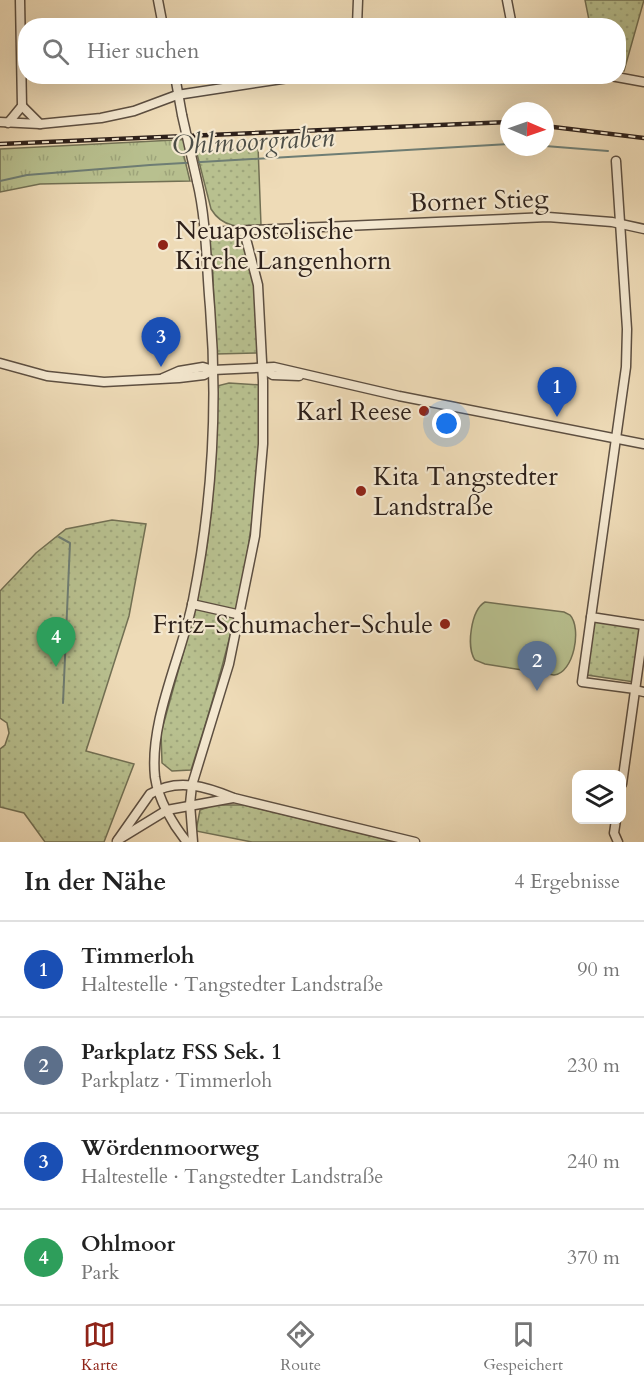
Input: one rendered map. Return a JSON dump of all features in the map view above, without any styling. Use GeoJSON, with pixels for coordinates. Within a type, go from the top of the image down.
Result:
{"type":"FeatureCollection","features":[{"type":"Feature","properties":{"kind":"street"},"geometry":{"type":"LineString","coordinates":[[20,0],[20,18]]}},
{"type":"Feature","properties":{"kind":"street"},"geometry":{"type":"LineString","coordinates":[[158,0],[161,18]]}},
{"type":"Feature","properties":{"kind":"street"},"geometry":{"type":"LineString","coordinates":[[357,0],[357,18]]}},
{"type":"Feature","properties":{"kind":"street"},"geometry":{"type":"LineString","coordinates":[[507,0],[510,18]]}},
{"type":"Feature","properties":{"kind":"street"},"geometry":{"type":"LineString","coordinates":[[626,79],[644,82]]}},
{"type":"Feature","properties":{"kind":"street"},"geometry":{"type":"LineString","coordinates":[[22,84],[22,106],[40,124]]}},
{"type":"Feature","properties":{"kind":"street"},"geometry":{"type":"LineString","coordinates":[[176,84],[207,232],[213,370],[211,477],[205,541],[192,604],[157,732],[155,778],[167,810],[187,842]]}},
{"type":"Feature","properties":{"kind":"street"},"geometry":{"type":"LineString","coordinates":[[4,123],[40,124],[101,118],[134,111],[177,95],[249,84]]}},
{"type":"Feature","properties":{"kind":"street"},"geometry":{"type":"LineString","coordinates":[[4,123],[22,106]]}},
{"type":"Feature","properties":{"kind":"street"},"geometry":{"type":"LineString","coordinates":[[616,161],[622,225],[627,339],[625,390],[582,682],[638,690]]}},
{"type":"Feature","properties":{"kind":"street","name":"Borner Stieg"},"geometry":{"type":"LineString","coordinates":[[207,232],[548,217],[622,225],[644,230]]}},
{"type":"Feature","properties":{"kind":"street"},"geometry":{"type":"LineString","coordinates":[[192,842],[191,789],[241,615],[255,536],[263,444],[263,369],[258,285],[244,231]]}},
{"type":"Feature","properties":{"kind":"street"},"geometry":{"type":"LineString","coordinates":[[0,363],[76,380],[115,382],[204,375],[213,370],[263,369],[273,375],[305,375],[644,444]]}},
{"type":"Feature","properties":{"kind":"street"},"geometry":{"type":"LineString","coordinates":[[192,604],[241,615]]}},
{"type":"Feature","properties":{"kind":"street"},"geometry":{"type":"LineString","coordinates":[[591,617],[644,626],[638,690],[624,770]]}},
{"type":"Feature","properties":{"kind":"street"},"geometry":{"type":"LineString","coordinates":[[116,842],[150,794],[159,789],[191,789],[415,842]]}},
{"type":"Feature","properties":{"kind":"street"},"geometry":{"type":"LineString","coordinates":[[116,842],[167,810],[190,804],[234,798]]}},
{"type":"Feature","properties":{"kind":"street"},"geometry":{"type":"LineString","coordinates":[[616,824],[615,833],[618,842]]}},
{"type":"Feature","properties":{"kind":"green space"},"geometry":{"type":"Polygon","coordinates":[[[585,0],[644,0],[626,64],[626,18],[589,18],[585,0]]]}},
{"type":"Feature","properties":{"kind":"green space"},"geometry":{"type":"Polygon","coordinates":[[[194,139],[196,150],[183,152],[190,181],[40,184],[0,192],[0,149],[194,139]]]}},
{"type":"Feature","properties":{"kind":"green space"},"geometry":{"type":"Polygon","coordinates":[[[258,146],[261,225],[240,226],[227,223],[216,216],[211,209],[196,150],[258,146]]]}},
{"type":"Feature","properties":{"kind":"green space"},"geometry":{"type":"Polygon","coordinates":[[[236,236],[244,244],[253,272],[259,353],[216,354],[210,242],[215,237],[236,236]]]}},
{"type":"Feature","properties":{"kind":"green space"},"geometry":{"type":"Polygon","coordinates":[[[229,383],[260,385],[256,486],[250,534],[232,627],[191,770],[172,771],[162,763],[161,733],[194,614],[207,546],[212,505],[217,386],[229,383]]]}},
{"type":"Feature","properties":{"kind":"green space"},"geometry":{"type":"Polygon","coordinates":[[[112,520],[146,524],[129,616],[86,751],[134,764],[104,842],[45,842],[24,813],[0,807],[0,749],[5,745],[9,733],[7,723],[0,718],[0,591],[36,553],[66,529],[112,520]]]}},
{"type":"Feature","properties":{"kind":"green space"},"geometry":{"type":"Polygon","coordinates":[[[485,602],[564,612],[570,615],[574,621],[575,639],[567,667],[554,675],[485,664],[475,660],[471,647],[471,629],[476,613],[485,602]]]}},
{"type":"Feature","properties":{"kind":"green space"},"geometry":{"type":"Polygon","coordinates":[[[594,621],[641,629],[634,682],[587,675],[594,621]]]}},
{"type":"Feature","properties":{"kind":"green space"},"geometry":{"type":"Polygon","coordinates":[[[214,805],[244,805],[397,842],[252,842],[196,831],[200,810],[214,805]]]}},
{"type":"Feature","properties":{"kind":"waterway","name":"Ohlmoorgraben"},"geometry":{"type":"LineString","coordinates":[[0,181],[27,175],[150,165],[500,145]]}},
{"type":"Feature","properties":{"kind":"waterway","name":"Ohlmoorgraben"},"geometry":{"type":"LineString","coordinates":[[554,147],[608,151]]}},
{"type":"Feature","properties":{"kind":"waterway","name":"Ohlmoorgraben"},"geometry":{"type":"LineString","coordinates":[[59,537],[70,543],[63,703]]}},
{"type":"Feature","properties":{"kind":"railway"},"geometry":{"type":"LineString","coordinates":[[0,144],[500,122]]}},
{"type":"Feature","properties":{"kind":"railway"},"geometry":{"type":"LineString","coordinates":[[554,127],[644,138]]}},
{"type":"Feature","properties":{"kind":"place","name":"Neuapostolische Kirche Langenhorn"},"geometry":{"type":"Point","coordinates":[163,245]}},
{"type":"Feature","properties":{"kind":"place","name":"Wördenmoorweg"},"geometry":{"type":"Point","coordinates":[161,367]}},
{"type":"Feature","properties":{"kind":"place","name":"Karl Reese"},"geometry":{"type":"Point","coordinates":[424,411]}},
{"type":"Feature","properties":{"kind":"place","name":"Timmerloh"},"geometry":{"type":"Point","coordinates":[557,417]}},
{"type":"Feature","properties":{"kind":"place","name":"Kita Tangstedter Landstraße"},"geometry":{"type":"Point","coordinates":[361,491]}},
{"type":"Feature","properties":{"kind":"place","name":"Fritz-Schumacher-Schule"},"geometry":{"type":"Point","coordinates":[445,624]}},
{"type":"Feature","properties":{"kind":"place","name":"Ohlmoor"},"geometry":{"type":"Point","coordinates":[56,667]}},
{"type":"Feature","properties":{"kind":"place","name":"Parkplatz FSS Sek. 1"},"geometry":{"type":"Point","coordinates":[537,691]}}]}
